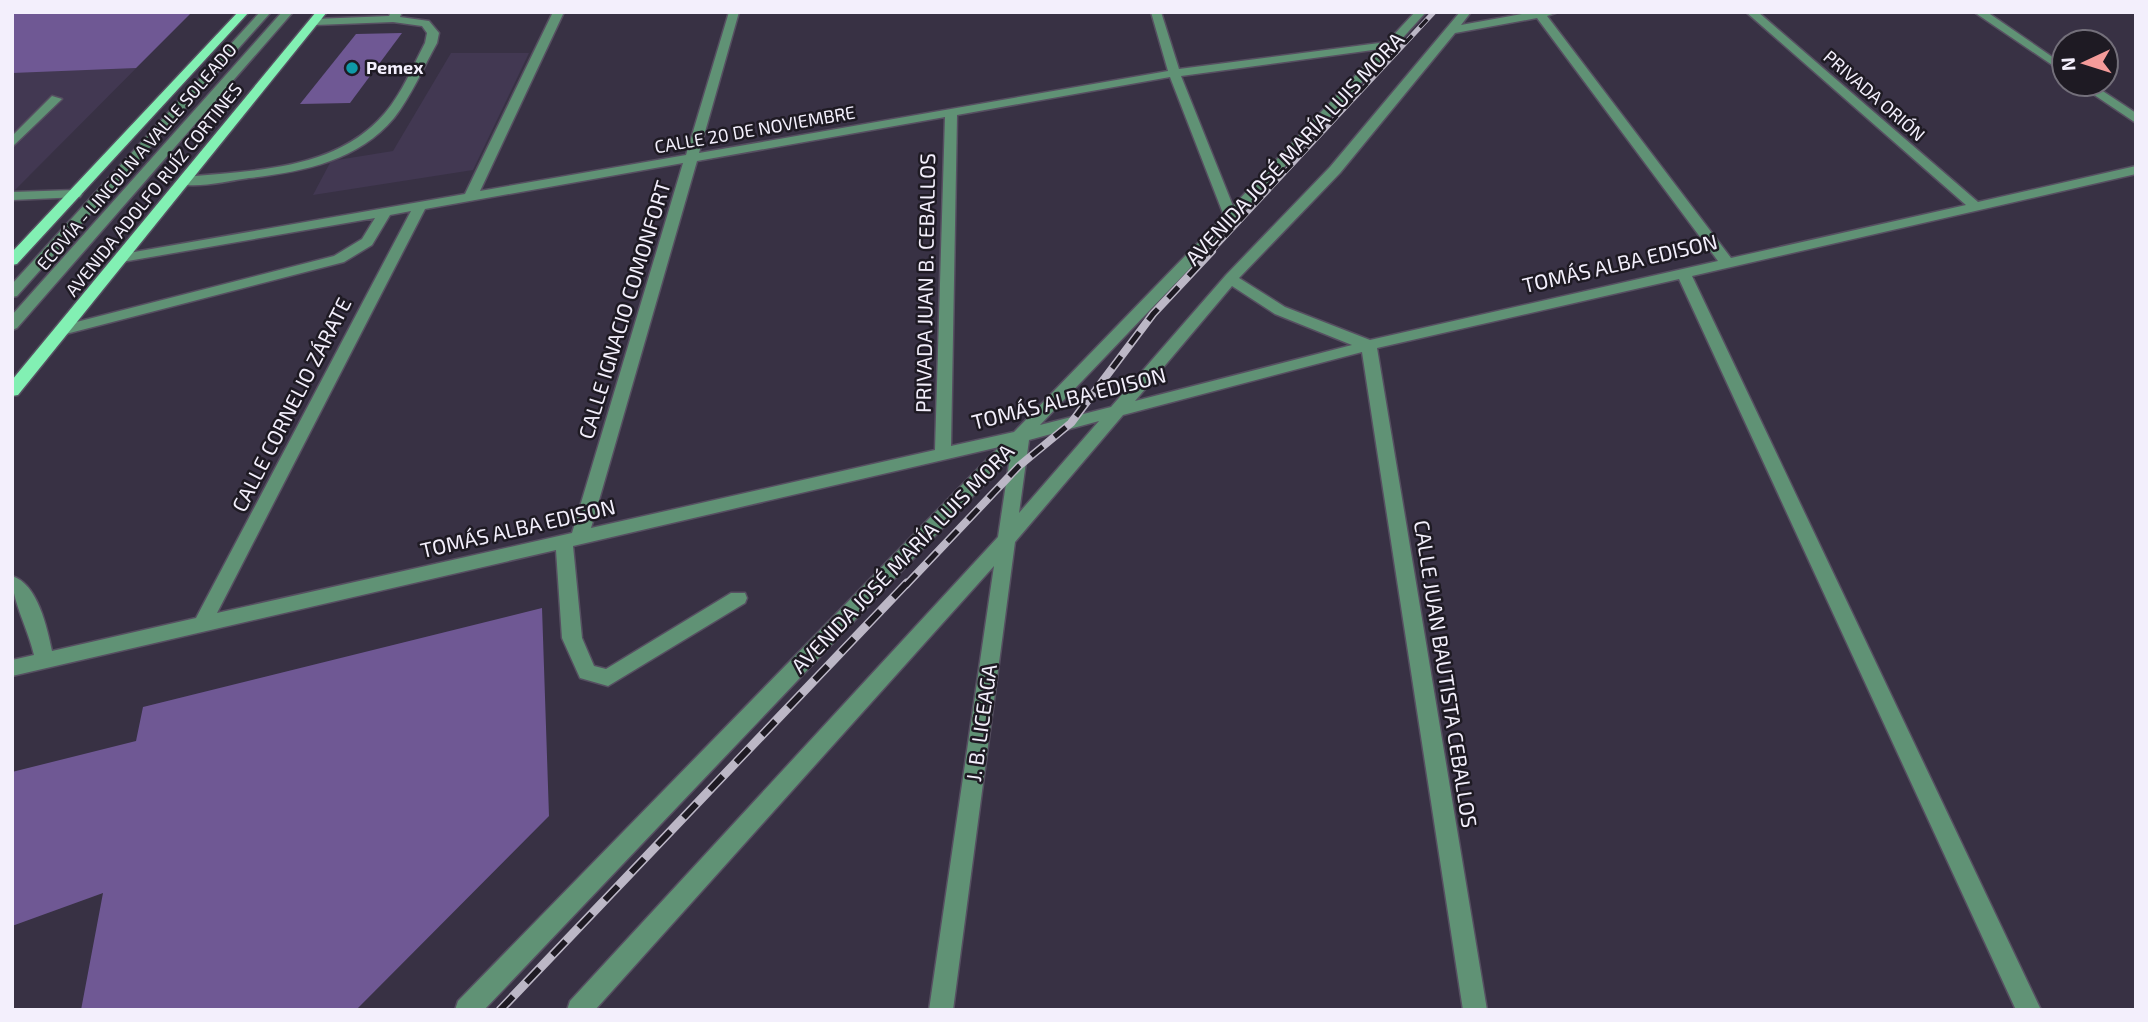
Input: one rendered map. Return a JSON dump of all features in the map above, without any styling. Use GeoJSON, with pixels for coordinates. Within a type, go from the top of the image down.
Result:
{"type":"FeatureCollection","features":[{"type":"Feature","properties":{"kind":"main road"},"geometry":{"type":"LineString","coordinates":[[12,261],[244,12]]}},
{"type":"Feature","properties":{"kind":"main road","name":"AVENIDA ADOLFO RUÍZ CORTINES"},"geometry":{"type":"LineString","coordinates":[[12,391],[319,17]]}},
{"type":"Feature","properties":{"kind":"street"},"geometry":{"type":"LineString","coordinates":[[12,293],[266,12]]}},
{"type":"Feature","properties":{"kind":"street","name":"ECOVÍA - LINCOLN A VALLE SOLEADO"},"geometry":{"type":"LineString","coordinates":[[12,325],[288,12]]}},
{"type":"Feature","properties":{"kind":"street"},"geometry":{"type":"LineString","coordinates":[[470,198],[559,12]]}},
{"type":"Feature","properties":{"kind":"street","name":"CALLE IGNACIO COMONFORT"},"geometry":{"type":"LineString","coordinates":[[571,540],[692,158],[734,12]]}},
{"type":"Feature","properties":{"kind":"street"},"geometry":{"type":"LineString","coordinates":[[1156,12],[1174,74],[1231,217]]}},
{"type":"Feature","properties":{"kind":"street","name":"AVENIDA JOSÉ MARÍA LUIS MORA"},"geometry":{"type":"LineString","coordinates":[[467,1010],[1231,217],[1395,44],[1421,12]]}},
{"type":"Feature","properties":{"kind":"street","name":"AVENIDA JOSÉ MARÍA LUIS MORA"},"geometry":{"type":"LineString","coordinates":[[579,1010],[1007,538],[1231,278],[1335,170],[1465,12]]}},
{"type":"Feature","properties":{"kind":"street"},"geometry":{"type":"LineString","coordinates":[[1452,30],[1553,12]]}},
{"type":"Feature","properties":{"kind":"street","name":"PRIVADA ORIÓN"},"geometry":{"type":"LineString","coordinates":[[1751,12],[1975,206]]}},
{"type":"Feature","properties":{"kind":"street"},"geometry":{"type":"LineString","coordinates":[[1979,12],[2050,61]]}},
{"type":"Feature","properties":{"kind":"street"},"geometry":{"type":"LineString","coordinates":[[1539,13],[1727,263]]}},
{"type":"Feature","properties":{"kind":"street"},"geometry":{"type":"LineString","coordinates":[[184,181],[290,168],[337,154],[362,141],[387,118],[431,43],[433,33],[425,23],[395,15],[319,17]]}},
{"type":"Feature","properties":{"kind":"street","name":"CALLE 20 DE NOVIEMBRE"},"geometry":{"type":"LineString","coordinates":[[122,258],[1174,74],[1395,44]]}},
{"type":"Feature","properties":{"kind":"street"},"geometry":{"type":"LineString","coordinates":[[2105,98],[2136,119]]}},
{"type":"Feature","properties":{"kind":"street"},"geometry":{"type":"LineString","coordinates":[[12,143],[56,99]]}},
{"type":"Feature","properties":{"kind":"street","name":"PRIVADA JUAN B. CEBALLOS"},"geometry":{"type":"LineString","coordinates":[[943,453],[951,114]]}},
{"type":"Feature","properties":{"kind":"street","name":"TOMÁS ALBA EDISON"},"geometry":{"type":"LineString","coordinates":[[12,668],[1021,436],[1369,345],[2136,170]]}},
{"type":"Feature","properties":{"kind":"street"},"geometry":{"type":"LineString","coordinates":[[12,196],[75,194]]}},
{"type":"Feature","properties":{"kind":"street","name":"CALLE CORNELIO ZÁRATE"},"geometry":{"type":"LineString","coordinates":[[202,624],[420,206]]}},
{"type":"Feature","properties":{"kind":"street"},"geometry":{"type":"LineString","coordinates":[[62,330],[339,258],[367,242],[384,212]]}},
{"type":"Feature","properties":{"kind":"street"},"geometry":{"type":"LineString","coordinates":[[1684,273],[2029,1010]]}},
{"type":"Feature","properties":{"kind":"street"},"geometry":{"type":"LineString","coordinates":[[1231,278],[1259,301],[1297,321],[1369,345]]}},
{"type":"Feature","properties":{"kind":"street","name":"CALLE JUAN BAUTISTA CEBALLOS"},"geometry":{"type":"LineString","coordinates":[[1369,345],[1475,1010]]}},
{"type":"Feature","properties":{"kind":"street","name":"J. B. LICEAGA"},"geometry":{"type":"LineString","coordinates":[[941,1010],[1021,436]]}},
{"type":"Feature","properties":{"kind":"street"},"geometry":{"type":"LineString","coordinates":[[571,540],[572,638],[587,672],[608,678],[738,598]]}},
{"type":"Feature","properties":{"kind":"street"},"geometry":{"type":"LineString","coordinates":[[12,583],[27,599],[36,621],[45,661]]}},
{"type":"Feature","properties":{"kind":"shaded area"},"geometry":{"type":"Polygon","coordinates":[[[12,12],[192,12],[12,193],[12,12]]]}},
{"type":"Feature","properties":{"kind":"shaded area"},"geometry":{"type":"Polygon","coordinates":[[[451,53],[529,53],[473,170],[313,195],[331,161],[393,151],[451,53]]]}},
{"type":"Feature","properties":{"kind":"building"},"geometry":{"type":"Polygon","coordinates":[[[12,12],[192,12],[136,68],[12,73],[12,12]]]}},
{"type":"Feature","properties":{"kind":"building","name":"Pemex"},"geometry":{"type":"Polygon","coordinates":[[[402,33],[350,103],[300,104],[356,34],[402,33]]]}},
{"type":"Feature","properties":{"kind":"building"},"geometry":{"type":"Polygon","coordinates":[[[542,608],[549,816],[356,1010],[81,1010],[103,893],[12,926],[12,772],[136,741],[143,707],[542,608]]]}},
{"type":"Feature","properties":{"kind":"railway"},"geometry":{"type":"LineString","coordinates":[[1210,253],[1434,12]]}},
{"type":"Feature","properties":{"kind":"railway"},"geometry":{"type":"LineString","coordinates":[[906,585],[1019,466],[1071,423],[1153,314],[1212,251]]}},
{"type":"Feature","properties":{"kind":"railway"},"geometry":{"type":"LineString","coordinates":[[500,1010],[907,583]]}},
{"type":"Feature","properties":{"kind":"place","name":"Pemex"},"geometry":{"type":"Point","coordinates":[352,68]}}]}
